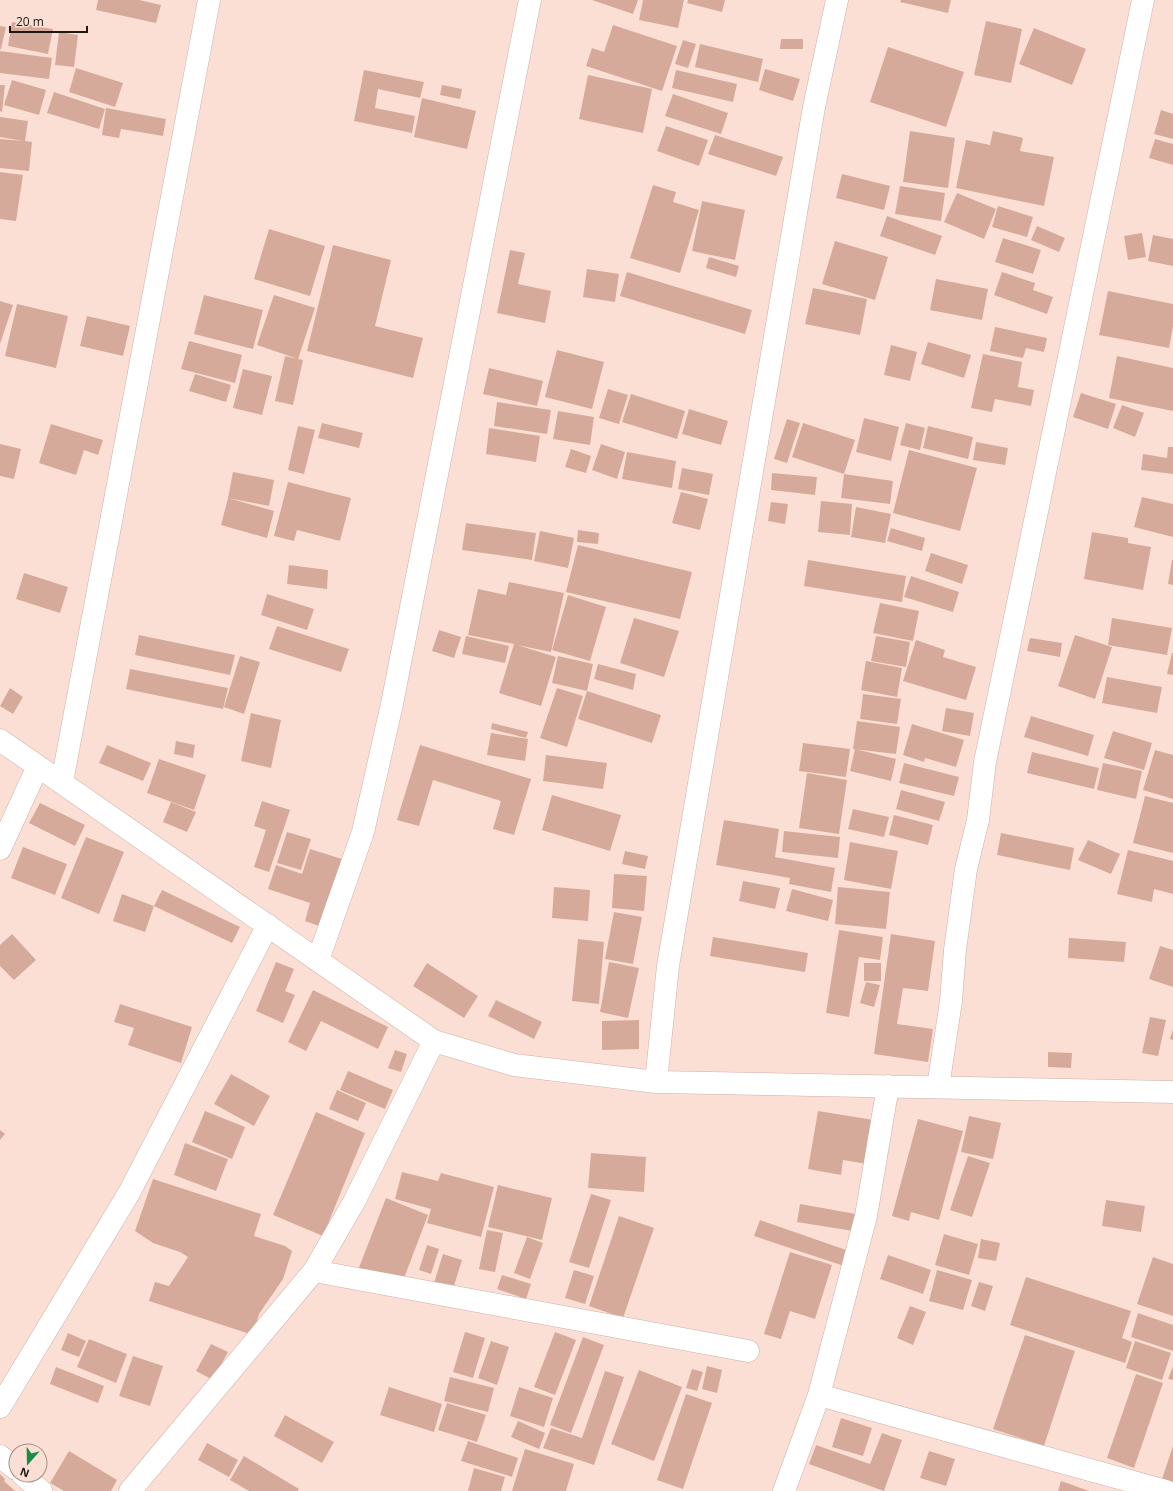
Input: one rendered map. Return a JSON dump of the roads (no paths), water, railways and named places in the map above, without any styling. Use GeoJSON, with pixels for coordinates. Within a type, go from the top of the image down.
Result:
{"type":"FeatureCollection","features":[{"type":"Feature","properties":{"kind":"street"},"geometry":{"type":"LineString","coordinates":[[62,782],[209,0]]}},
{"type":"Feature","properties":{"kind":"street"},"geometry":{"type":"LineString","coordinates":[[318,960],[362,832],[392,704],[530,0]]}},
{"type":"Feature","properties":{"kind":"street"},"geometry":{"type":"LineString","coordinates":[[656,1082],[671,950],[814,106],[837,0]]}},
{"type":"Feature","properties":{"kind":"street"},"geometry":{"type":"LineString","coordinates":[[938,1087],[951,1001],[955,950],[966,869],[978,820],[985,762],[1143,0]]}},
{"type":"Feature","properties":{"kind":"street"},"geometry":{"type":"LineString","coordinates":[[0,740],[434,1040],[514,1065],[656,1082],[1173,1092]]}},
{"type":"Feature","properties":{"kind":"street"},"geometry":{"type":"LineString","coordinates":[[0,849],[38,766]]}},
{"type":"Feature","properties":{"kind":"street"},"geometry":{"type":"LineString","coordinates":[[0,1407],[129,1193],[268,925]]}},
{"type":"Feature","properties":{"kind":"street"},"geometry":{"type":"LineString","coordinates":[[130,1491],[314,1271],[354,1202],[434,1040]]}},
{"type":"Feature","properties":{"kind":"street"},"geometry":{"type":"LineString","coordinates":[[784,1491],[819,1395],[866,1216],[888,1086]]}},
{"type":"Feature","properties":{"kind":"street"},"geometry":{"type":"LineString","coordinates":[[314,1271],[748,1351]]}},
{"type":"Feature","properties":{"kind":"street"},"geometry":{"type":"LineString","coordinates":[[819,1395],[1157,1489]]}},
{"type":"Feature","properties":{"kind":"street"},"geometry":{"type":"LineString","coordinates":[[0,1456],[8,1462]]}},
{"type":"Feature","properties":{"kind":"street"},"geometry":{"type":"LineString","coordinates":[[32,1483],[41,1491]]}}]}
